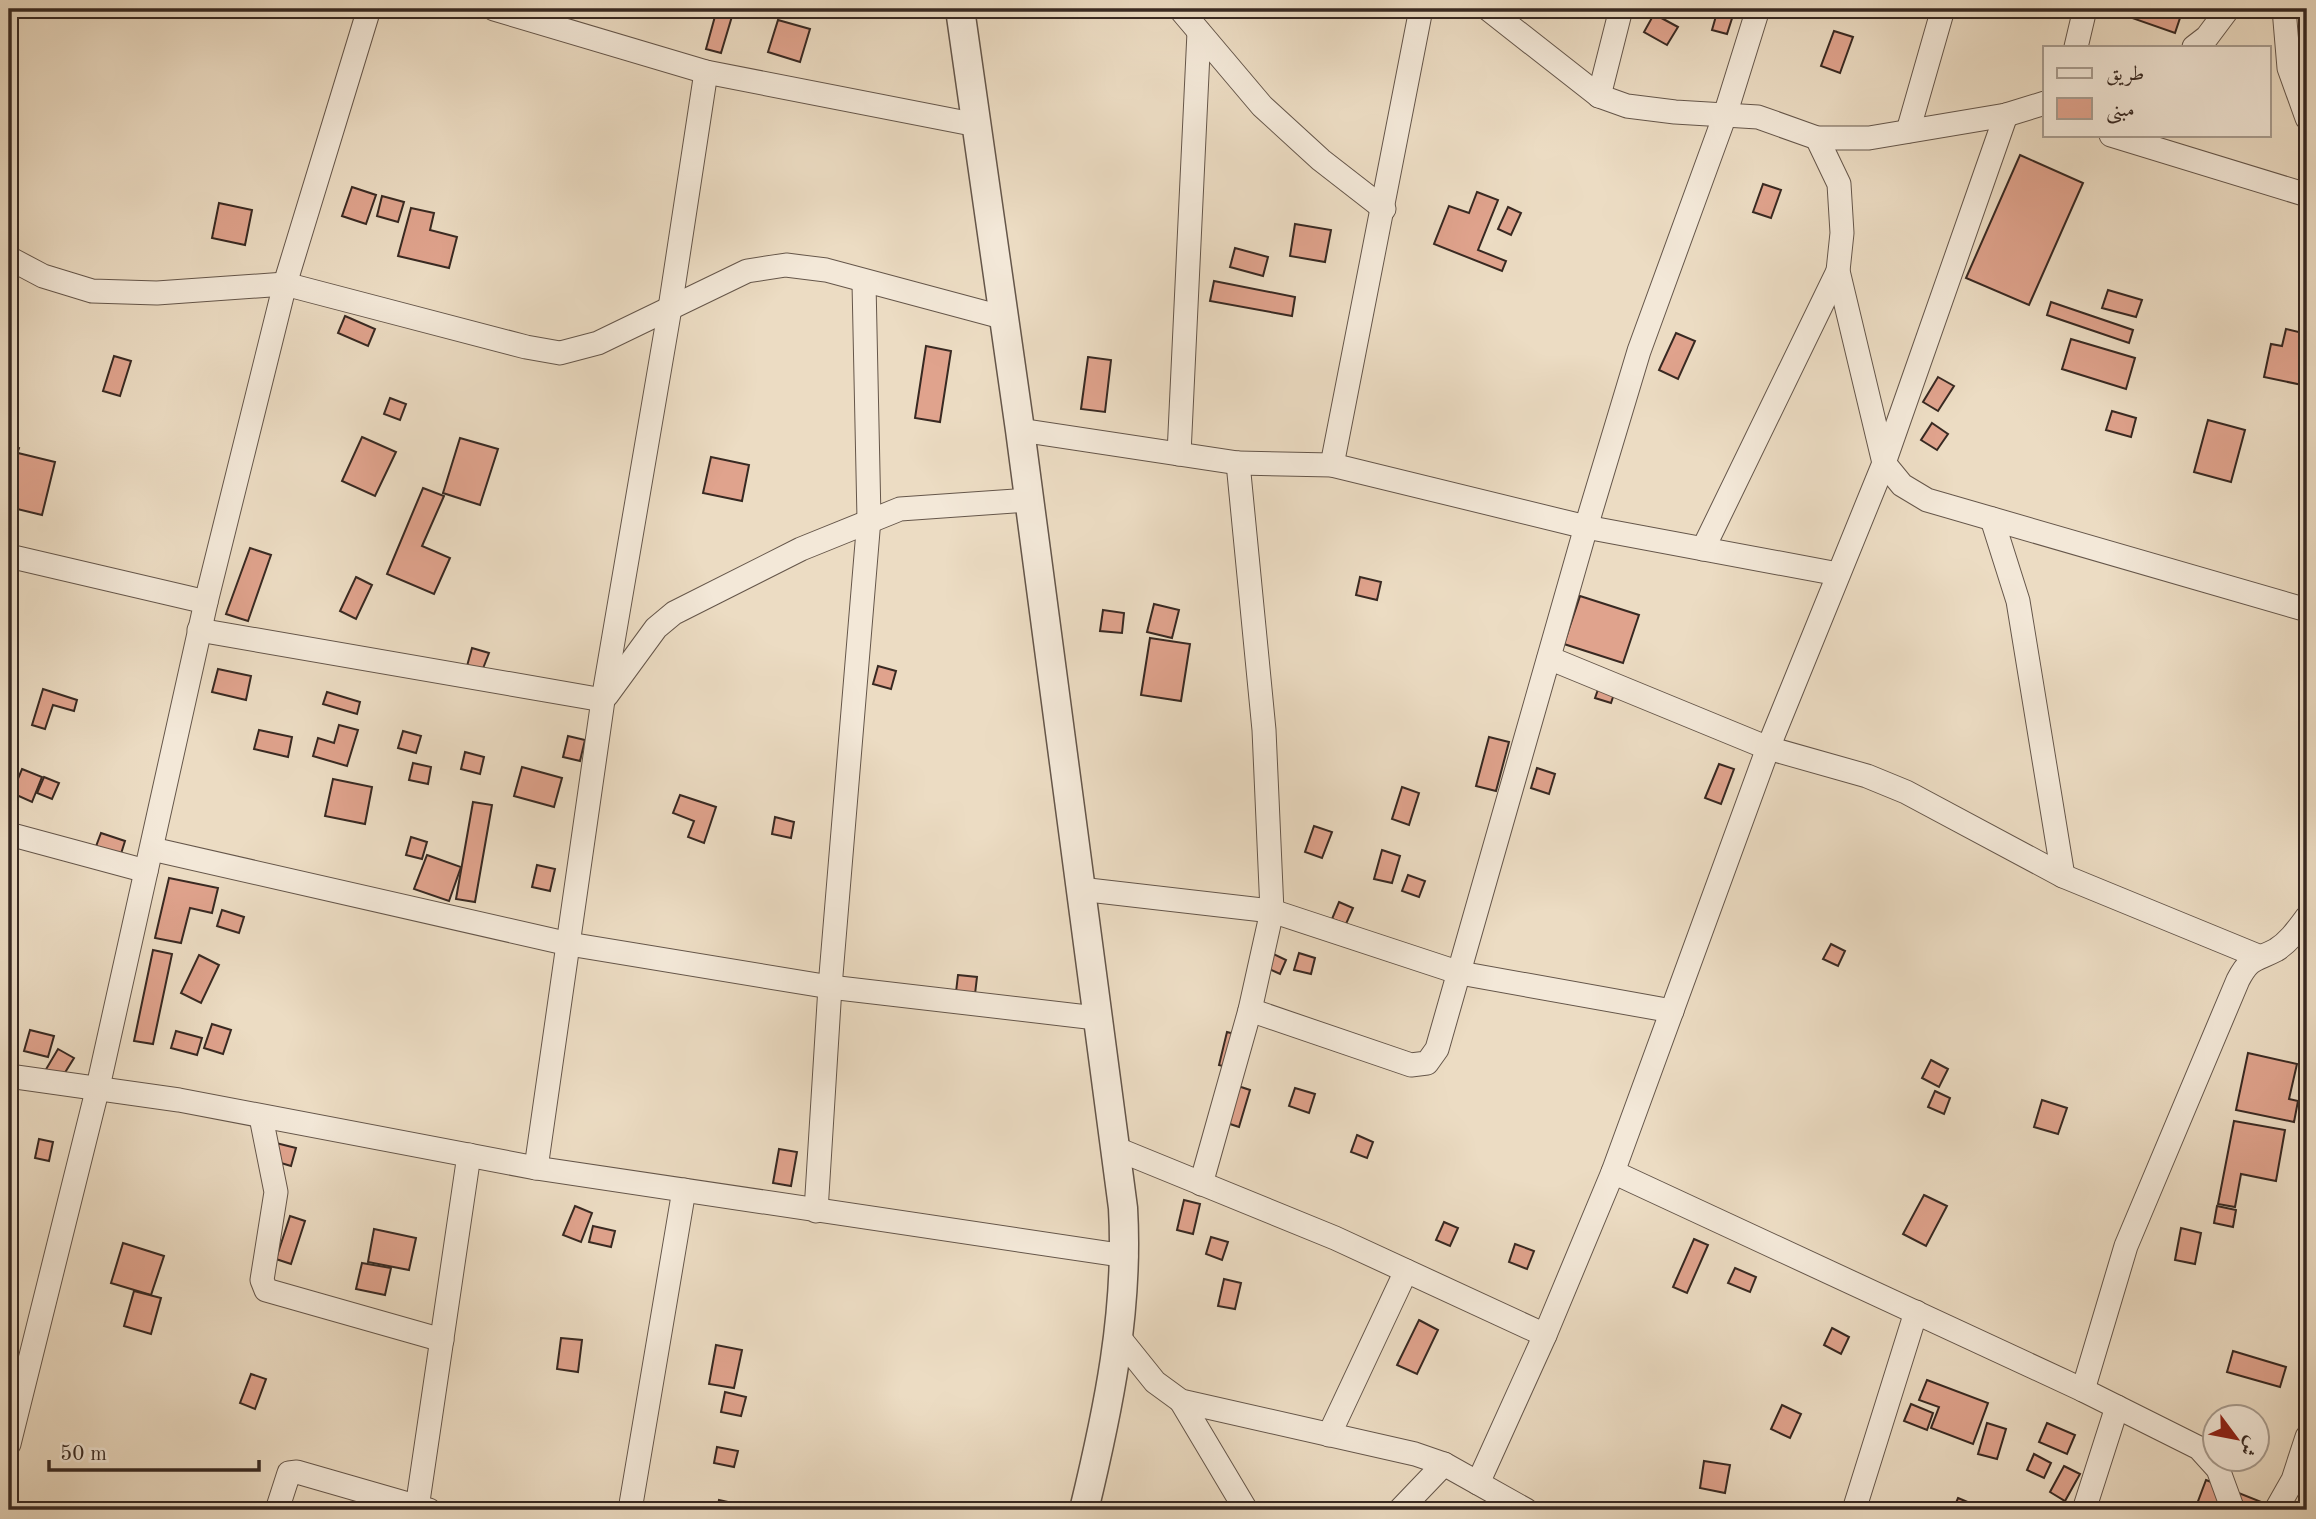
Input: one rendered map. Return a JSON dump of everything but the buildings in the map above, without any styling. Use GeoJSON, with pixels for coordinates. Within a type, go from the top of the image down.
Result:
{"type":"FeatureCollection","features":[{"type":"Feature","properties":{"kind":"street"},"geometry":{"type":"LineString","coordinates":[[9,1444],[99,1087],[206,602],[285,284],[369,9]]}},
{"type":"Feature","properties":{"kind":"street"},"geometry":{"type":"LineString","coordinates":[[498,9],[706,72],[977,125]]}},
{"type":"Feature","properties":{"kind":"street"},"geometry":{"type":"LineString","coordinates":[[960,9],[1005,318],[1097,1018],[1117,1149],[1126,1256],[1111,1390],[1084,1510]]}},
{"type":"Feature","properties":{"kind":"street"},"geometry":{"type":"LineString","coordinates":[[1180,9],[1271,115],[1321,160],[1384,209]]}},
{"type":"Feature","properties":{"kind":"street"},"geometry":{"type":"LineString","coordinates":[[1332,465],[1421,9]]}},
{"type":"Feature","properties":{"kind":"street"},"geometry":{"type":"LineString","coordinates":[[1488,9],[1599,96],[1627,106],[1758,117],[1817,138],[1869,138],[2030,110]]}},
{"type":"Feature","properties":{"kind":"street"},"geometry":{"type":"LineString","coordinates":[[1599,96],[1621,9]]}},
{"type":"Feature","properties":{"kind":"street"},"geometry":{"type":"LineString","coordinates":[[1250,1010],[1411,1065],[1427,1063],[1437,1049],[1639,351],[1725,115],[1758,9]]}},
{"type":"Feature","properties":{"kind":"street"},"geometry":{"type":"LineString","coordinates":[[1908,131],[1943,9]]}},
{"type":"Feature","properties":{"kind":"street"},"geometry":{"type":"LineString","coordinates":[[2076,46],[2085,9]]}},
{"type":"Feature","properties":{"kind":"street"},"geometry":{"type":"LineString","coordinates":[[2195,46],[2207,37],[2228,9]]}},
{"type":"Feature","properties":{"kind":"street"},"geometry":{"type":"LineString","coordinates":[[2284,9],[2289,68],[2307,118]]}},
{"type":"Feature","properties":{"kind":"street"},"geometry":{"type":"LineString","coordinates":[[1179,454],[1199,32]]}},
{"type":"Feature","properties":{"kind":"street"},"geometry":{"type":"LineString","coordinates":[[536,1168],[603,700],[670,308],[706,72]]}},
{"type":"Feature","properties":{"kind":"street"},"geometry":{"type":"LineString","coordinates":[[1478,1483],[1614,1172],[1768,748],[2030,110]]}},
{"type":"Feature","properties":{"kind":"street"},"geometry":{"type":"LineString","coordinates":[[2114,136],[2307,195]]}},
{"type":"Feature","properties":{"kind":"street"},"geometry":{"type":"LineString","coordinates":[[1817,138],[1839,184],[1842,233],[1838,271],[1884,463],[1902,485],[1927,500],[2307,610]]}},
{"type":"Feature","properties":{"kind":"street"},"geometry":{"type":"LineString","coordinates":[[9,258],[43,276],[92,291],[157,293],[285,284],[526,347],[560,353],[597,343],[747,271],[786,265],[826,270],[864,283],[1005,318]]}},
{"type":"Feature","properties":{"kind":"street"},"geometry":{"type":"LineString","coordinates":[[1703,549],[1838,271]]}},
{"type":"Feature","properties":{"kind":"street"},"geometry":{"type":"LineString","coordinates":[[816,1211],[830,987],[869,519],[864,283]]}},
{"type":"Feature","properties":{"kind":"street"},"geometry":{"type":"LineString","coordinates":[[1020,430],[1238,463],[1332,465],[1586,527],[1838,574]]}},
{"type":"Feature","properties":{"kind":"street"},"geometry":{"type":"LineString","coordinates":[[1201,1184],[1250,1010],[1272,911],[1264,730],[1238,463]]}},
{"type":"Feature","properties":{"kind":"street"},"geometry":{"type":"LineString","coordinates":[[603,700],[656,628],[674,612],[869,519],[900,509],[1030,500]]}},
{"type":"Feature","properties":{"kind":"street"},"geometry":{"type":"LineString","coordinates":[[1992,519],[2018,601],[2063,876]]}},
{"type":"Feature","properties":{"kind":"street"},"geometry":{"type":"LineString","coordinates":[[9,556],[206,602]]}},
{"type":"Feature","properties":{"kind":"street"},"geometry":{"type":"LineString","coordinates":[[200,630],[603,700]]}},
{"type":"Feature","properties":{"kind":"street"},"geometry":{"type":"LineString","coordinates":[[1549,657],[1768,748],[1867,776],[1906,792],[2063,876],[2258,956]]}},
{"type":"Feature","properties":{"kind":"street"},"geometry":{"type":"LineString","coordinates":[[9,834],[569,944],[830,987],[1097,1018]]}},
{"type":"Feature","properties":{"kind":"street"},"geometry":{"type":"LineString","coordinates":[[1080,889],[1272,911],[1460,973],[1672,1011]]}},
{"type":"Feature","properties":{"kind":"street"},"geometry":{"type":"LineString","coordinates":[[2083,1390],[2126,1246],[2238,980],[2246,965],[2258,956],[2275,950],[2293,936],[2307,917]]}},
{"type":"Feature","properties":{"kind":"street"},"geometry":{"type":"LineString","coordinates":[[9,1076],[99,1087],[536,1168],[1126,1256]]}},
{"type":"Feature","properties":{"kind":"street"},"geometry":{"type":"LineString","coordinates":[[261,1117],[276,1192],[262,1280],[266,1290],[442,1340]]}},
{"type":"Feature","properties":{"kind":"street"},"geometry":{"type":"LineString","coordinates":[[1117,1149],[1406,1270],[1545,1335]]}},
{"type":"Feature","properties":{"kind":"street"},"geometry":{"type":"LineString","coordinates":[[277,1510],[289,1473],[297,1472],[423,1509],[442,1340],[469,1156]]}},
{"type":"Feature","properties":{"kind":"street"},"geometry":{"type":"LineString","coordinates":[[1614,1172],[2083,1390],[2199,1448],[2218,1469],[2233,1510]]}},
{"type":"Feature","properties":{"kind":"street"},"geometry":{"type":"LineString","coordinates":[[630,1510],[684,1190]]}},
{"type":"Feature","properties":{"kind":"street"},"geometry":{"type":"LineString","coordinates":[[1329,1435],[1406,1270]]}},
{"type":"Feature","properties":{"kind":"street"},"geometry":{"type":"LineString","coordinates":[[1854,1510],[1916,1312]]}},
{"type":"Feature","properties":{"kind":"street"},"geometry":{"type":"LineString","coordinates":[[1118,1336],[1155,1382],[1181,1401],[1246,1510]]}},
{"type":"Feature","properties":{"kind":"street"},"geometry":{"type":"LineString","coordinates":[[1181,1401],[1415,1454],[1444,1464],[1526,1510]]}},
{"type":"Feature","properties":{"kind":"street"},"geometry":{"type":"LineString","coordinates":[[2084,1510],[2117,1407]]}},
{"type":"Feature","properties":{"kind":"street"},"geometry":{"type":"LineString","coordinates":[[2276,1510],[2293,1480],[2307,1437]]}},
{"type":"Feature","properties":{"kind":"street"},"geometry":{"type":"LineString","coordinates":[[1400,1510],[1444,1464]]}}]}
